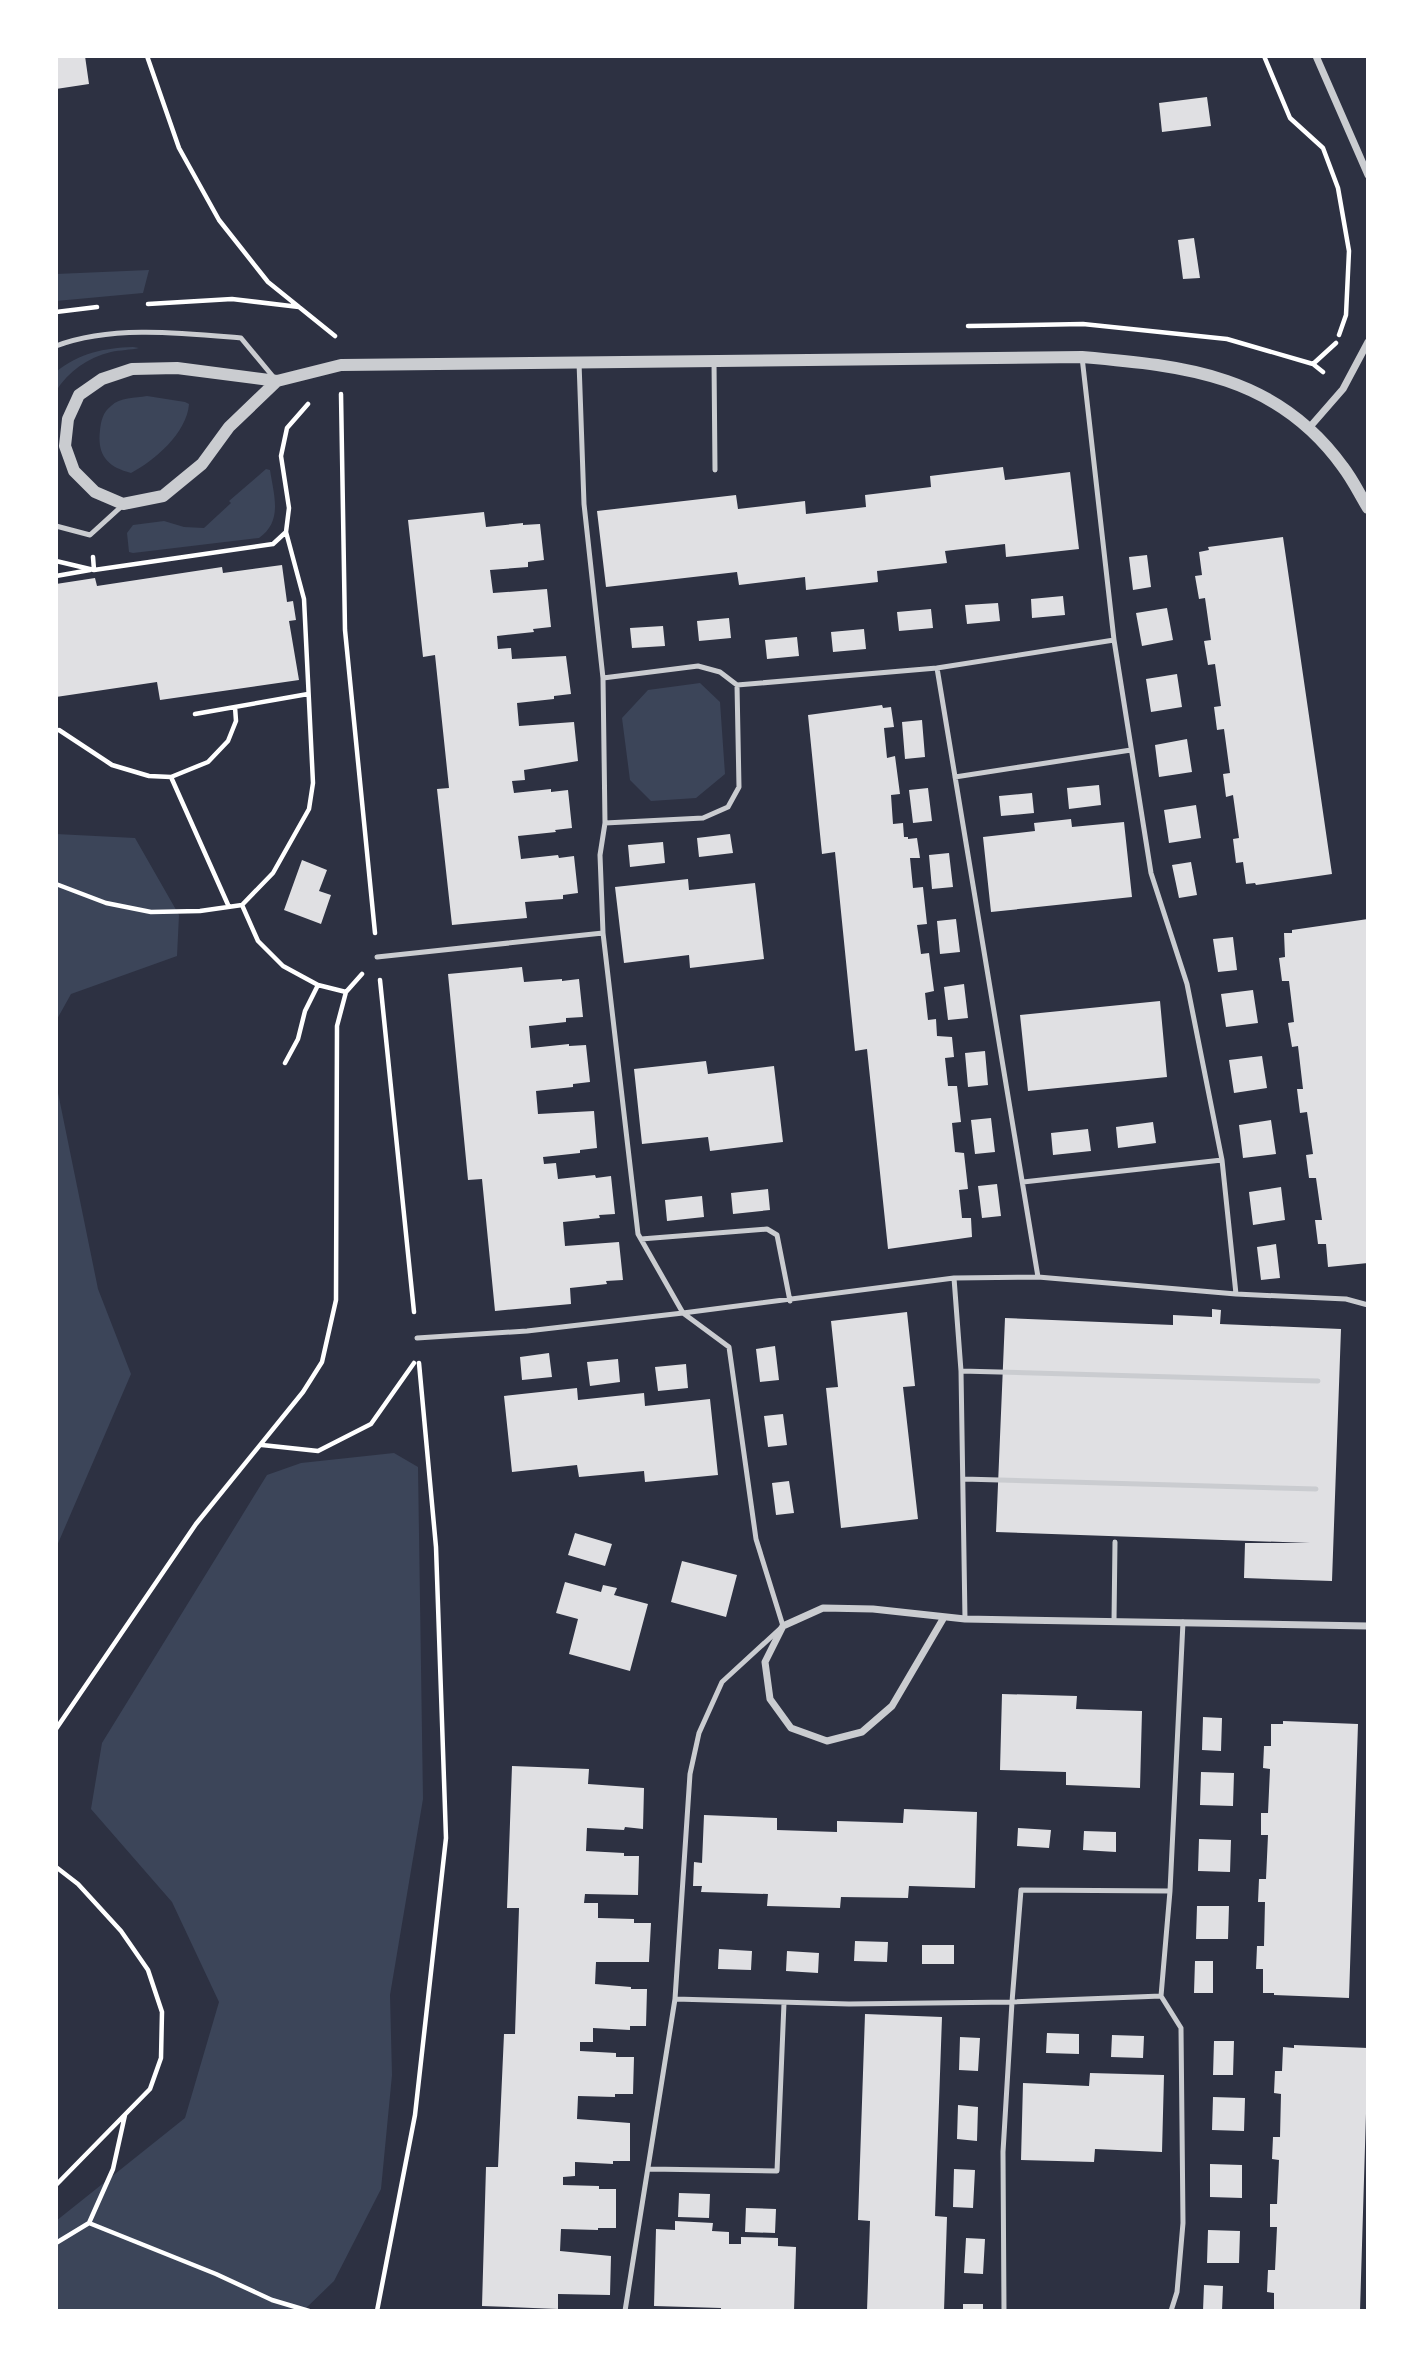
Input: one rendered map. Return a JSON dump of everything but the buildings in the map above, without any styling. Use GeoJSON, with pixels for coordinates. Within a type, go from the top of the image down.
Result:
{"type":"FeatureCollection","features":[{"type":"Feature","properties":{"kind":"street"},"geometry":{"type":"LineString","coordinates":[[1316,56],[1368,175]]}},
{"type":"Feature","properties":{"kind":"street"},"geometry":{"type":"LineString","coordinates":[[1309,428],[1343,389],[1368,342]]}},
{"type":"Feature","properties":{"kind":"street"},"geometry":{"type":"LineString","coordinates":[[276,382],[229,427],[202,464],[163,496],[124,504],[95,492],[74,471],[65,446],[68,419],[79,395],[102,379],[132,369],[177,368],[276,382],[341,365],[1082,357],[1153,363],[1217,376],[1264,395],[1309,428],[1343,467],[1368,508]]}},
{"type":"Feature","properties":{"kind":"street"},"geometry":{"type":"LineString","coordinates":[[943,1619],[892,1706],[862,1732],[827,1741],[791,1728],[770,1699],[765,1662],[783,1626],[822,1608],[873,1609],[943,1619],[1368,1626]]}},
{"type":"Feature","properties":{"kind":"lane"},"geometry":{"type":"LineString","coordinates":[[56,346],[90,336],[112,335],[183,333],[241,338],[276,382]]}},
{"type":"Feature","properties":{"kind":"lane"},"geometry":{"type":"LineString","coordinates":[[1082,357],[1114,640],[1151,873],[1187,984],[1222,1160],[1237,1294]]}},
{"type":"Feature","properties":{"kind":"lane"},"geometry":{"type":"LineString","coordinates":[[714,360],[715,470]]}},
{"type":"Feature","properties":{"kind":"lane"},"geometry":{"type":"LineString","coordinates":[[579,362],[584,504],[603,678],[605,823],[600,855],[603,933],[638,1234],[683,1313],[729,1347],[756,1539],[783,1626],[722,1682],[699,1733],[690,1774],[675,1999],[625,2311]]}},
{"type":"Feature","properties":{"kind":"lane"},"geometry":{"type":"LineString","coordinates":[[56,526],[90,535],[124,504]]}},
{"type":"Feature","properties":{"kind":"lane"},"geometry":{"type":"LineString","coordinates":[[603,678],[698,666],[720,672],[737,685],[937,668],[1114,640]]}},
{"type":"Feature","properties":{"kind":"lane"},"geometry":{"type":"LineString","coordinates":[[937,668],[1038,1277]]}},
{"type":"Feature","properties":{"kind":"lane"},"geometry":{"type":"LineString","coordinates":[[605,823],[703,818],[728,807],[739,787],[737,685]]}},
{"type":"Feature","properties":{"kind":"lane"},"geometry":{"type":"LineString","coordinates":[[955,777],[1131,750]]}},
{"type":"Feature","properties":{"kind":"lane"},"geometry":{"type":"LineString","coordinates":[[377,957],[603,933]]}},
{"type":"Feature","properties":{"kind":"lane"},"geometry":{"type":"LineString","coordinates":[[1023,1182],[1222,1160]]}},
{"type":"Feature","properties":{"kind":"lane"},"geometry":{"type":"LineString","coordinates":[[641,1239],[767,1229],[777,1235],[790,1301]]}},
{"type":"Feature","properties":{"kind":"lane"},"geometry":{"type":"LineString","coordinates":[[417,1338],[527,1331],[790,1301],[954,1278],[1038,1277],[1237,1294],[1346,1299],[1368,1305]]}},
{"type":"Feature","properties":{"kind":"lane"},"geometry":{"type":"LineString","coordinates":[[954,1278],[961,1371],[965,1619]]}},
{"type":"Feature","properties":{"kind":"lane"},"geometry":{"type":"LineString","coordinates":[[961,1371],[1318,1381]]}},
{"type":"Feature","properties":{"kind":"lane"},"geometry":{"type":"LineString","coordinates":[[963,1479],[1316,1489]]}},
{"type":"Feature","properties":{"kind":"lane"},"geometry":{"type":"LineString","coordinates":[[1114,1621],[1115,1542]]}},
{"type":"Feature","properties":{"kind":"lane"},"geometry":{"type":"LineString","coordinates":[[1171,2311],[1177,2292],[1183,2223],[1181,2028],[1161,1996],[1170,1891],[1183,1622]]}},
{"type":"Feature","properties":{"kind":"lane"},"geometry":{"type":"LineString","coordinates":[[1004,2311],[1003,2152],[1021,1890],[1170,1891]]}},
{"type":"Feature","properties":{"kind":"lane"},"geometry":{"type":"LineString","coordinates":[[675,1999],[784,2003],[1012,2002],[1161,1996]]}},
{"type":"Feature","properties":{"kind":"lane"},"geometry":{"type":"LineString","coordinates":[[648,2169],[777,2171],[784,2003]]}},
{"type":"Feature","properties":{"kind":"path"},"geometry":{"type":"LineString","coordinates":[[147,56],[179,148],[219,220],[268,282],[335,334],[341,365]]}},
{"type":"Feature","properties":{"kind":"path"},"geometry":{"type":"LineString","coordinates":[[1264,56],[1290,118],[1323,148],[1338,188],[1349,251],[1346,315],[1336,343],[1313,364]]}},
{"type":"Feature","properties":{"kind":"path"},"geometry":{"type":"LineString","coordinates":[[136,305],[232,299],[299,307]]}},
{"type":"Feature","properties":{"kind":"path"},"geometry":{"type":"LineString","coordinates":[[56,312],[108,306]]}},
{"type":"Feature","properties":{"kind":"path"},"geometry":{"type":"LineString","coordinates":[[330,400],[341,397]]}},
{"type":"Feature","properties":{"kind":"path"},"geometry":{"type":"LineString","coordinates":[[56,884],[106,903],[151,912],[200,911],[242,905],[274,873],[309,809],[313,783],[304,599],[286,532],[289,508],[281,456],[287,428],[309,404],[319,402]]}},
{"type":"Feature","properties":{"kind":"path"},"geometry":{"type":"LineString","coordinates":[[56,576],[273,544],[286,532]]}},
{"type":"Feature","properties":{"kind":"path"},"geometry":{"type":"LineString","coordinates":[[90,535],[94,570]]}},
{"type":"Feature","properties":{"kind":"path"},"geometry":{"type":"LineString","coordinates":[[56,561],[94,570]]}},
{"type":"Feature","properties":{"kind":"path"},"geometry":{"type":"LineString","coordinates":[[195,714],[309,694]]}},
{"type":"Feature","properties":{"kind":"path"},"geometry":{"type":"LineString","coordinates":[[59,730],[112,765],[149,776],[171,777],[208,762],[228,741],[236,721],[235,707]]}},
{"type":"Feature","properties":{"kind":"path"},"geometry":{"type":"LineString","coordinates":[[171,777],[229,907]]}},
{"type":"Feature","properties":{"kind":"path"},"geometry":{"type":"LineString","coordinates":[[242,905],[258,941],[283,965],[318,985],[346,992]]}},
{"type":"Feature","properties":{"kind":"path"},"geometry":{"type":"LineString","coordinates":[[56,1728],[196,1524],[303,1392],[323,1362],[336,1300],[337,1026],[346,992],[377,957]]}},
{"type":"Feature","properties":{"kind":"path"},"geometry":{"type":"LineString","coordinates":[[285,1063],[298,1039],[305,1011],[318,985]]}},
{"type":"Feature","properties":{"kind":"path"},"geometry":{"type":"LineString","coordinates":[[261,1445],[318,1451],[371,1424],[418,1357]]}},
{"type":"Feature","properties":{"kind":"path"},"geometry":{"type":"LineString","coordinates":[[56,1867],[78,1884],[121,1931],[148,1970],[162,2012],[161,2058],[150,2089],[56,2185]]}},
{"type":"Feature","properties":{"kind":"path"},"geometry":{"type":"LineString","coordinates":[[56,2243],[89,2223],[113,2169],[125,2114]]}},
{"type":"Feature","properties":{"kind":"path"},"geometry":{"type":"LineString","coordinates":[[89,2223],[216,2274],[272,2300],[309,2311]]}},
{"type":"Feature","properties":{"kind":"shaded area"},"geometry":{"type":"Polygon","coordinates":[[[149,270],[143,293],[56,301],[56,274],[149,270]]]}},
{"type":"Feature","properties":{"kind":"shaded area"},"geometry":{"type":"Polygon","coordinates":[[[139,348],[111,352],[86,362],[73,371],[56,391],[56,372],[74,360],[102,350],[139,348]]]}},
{"type":"Feature","properties":{"kind":"shaded area"},"geometry":{"type":"Polygon","coordinates":[[[147,396],[185,402],[189,404],[187,415],[168,445],[131,473],[105,459],[99,439],[101,423],[106,411],[115,403],[128,398],[147,396]]]}},
{"type":"Feature","properties":{"kind":"shaded area"},"geometry":{"type":"Polygon","coordinates":[[[266,469],[270,470],[275,507],[271,524],[259,538],[129,552],[127,533],[133,525],[164,521],[184,527],[204,528],[231,503],[229,501],[266,469]]]}},
{"type":"Feature","properties":{"kind":"shaded area"},"geometry":{"type":"Polygon","coordinates":[[[700,683],[720,702],[725,774],[696,798],[651,801],[630,780],[622,718],[648,690],[700,683]]]}},
{"type":"Feature","properties":{"kind":"shaded area"},"geometry":{"type":"Polygon","coordinates":[[[56,834],[135,838],[179,915],[177,956],[71,994],[56,1021],[56,834]]]}},
{"type":"Feature","properties":{"kind":"shaded area"},"geometry":{"type":"Polygon","coordinates":[[[56,1083],[98,1289],[131,1374],[56,1548],[56,1083]]]}},
{"type":"Feature","properties":{"kind":"shaded area"},"geometry":{"type":"Polygon","coordinates":[[[394,1453],[418,1467],[423,1799],[390,1995],[392,2075],[381,2189],[334,2281],[303,2311],[56,2311],[56,2221],[185,2118],[219,2002],[172,1902],[91,1809],[102,1743],[267,1475],[301,1463],[394,1453]]]}}]}
